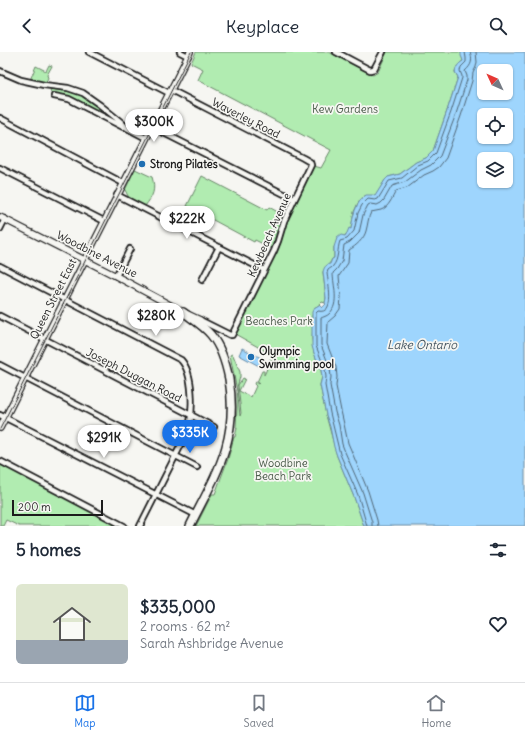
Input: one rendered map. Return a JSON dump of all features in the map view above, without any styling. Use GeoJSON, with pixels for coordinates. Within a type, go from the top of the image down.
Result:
{"type":"FeatureCollection","features":[{"type":"Feature","properties":{"kind":"highway","name":"Woodbine Avenue"},"geometry":{"type":"LineString","coordinates":[[183,312],[202,323]]}},
{"type":"Feature","properties":{"kind":"highway"},"geometry":{"type":"LineString","coordinates":[[190,526],[217,473],[225,453],[230,433],[231,418],[230,388],[225,362],[215,340],[202,323]]}},
{"type":"Feature","properties":{"kind":"highway"},"geometry":{"type":"LineString","coordinates":[[195,526],[226,461],[232,439],[236,409],[234,388],[226,352],[213,331],[202,323]]}},
{"type":"Feature","properties":{"kind":"main road","name":"Queen Street East"},"geometry":{"type":"LineString","coordinates":[[0,428],[3,416],[25,378],[189,54]]}},
{"type":"Feature","properties":{"kind":"main road","name":"Woodbine Avenue"},"geometry":{"type":"LineString","coordinates":[[3,218],[183,312]]}},
{"type":"Feature","properties":{"kind":"street","name":"Waverley Road"},"geometry":{"type":"LineString","coordinates":[[89,52],[303,158],[310,162],[311,165]]}},
{"type":"Feature","properties":{"kind":"street"},"geometry":{"type":"LineString","coordinates":[[180,52],[189,54]]}},
{"type":"Feature","properties":{"kind":"street"},"geometry":{"type":"LineString","coordinates":[[336,52],[370,70],[374,69],[383,52]]}},
{"type":"Feature","properties":{"kind":"street"},"geometry":{"type":"LineString","coordinates":[[0,71],[21,80],[68,88],[82,93],[100,105],[127,128]]}},
{"type":"Feature","properties":{"kind":"street"},"geometry":{"type":"LineString","coordinates":[[54,96],[69,99],[146,138]]}},
{"type":"Feature","properties":{"kind":"street"},"geometry":{"type":"LineString","coordinates":[[0,118],[124,183]]}},
{"type":"Feature","properties":{"kind":"street"},"geometry":{"type":"LineString","coordinates":[[152,127],[294,199]]}},
{"type":"Feature","properties":{"kind":"street","name":"Kewbeach Avenue"},"geometry":{"type":"LineString","coordinates":[[232,335],[278,241],[282,226],[311,165]]}},
{"type":"Feature","properties":{"kind":"street"},"geometry":{"type":"LineString","coordinates":[[0,168],[104,221]]}},
{"type":"Feature","properties":{"kind":"street"},"geometry":{"type":"LineString","coordinates":[[117,195],[264,270]]}},
{"type":"Feature","properties":{"kind":"street"},"geometry":{"type":"LineString","coordinates":[[0,229],[3,218]]}},
{"type":"Feature","properties":{"kind":"street"},"geometry":{"type":"LineString","coordinates":[[202,280],[219,247]]}},
{"type":"Feature","properties":{"kind":"street"},"geometry":{"type":"LineString","coordinates":[[116,276],[130,249]]}},
{"type":"Feature","properties":{"kind":"street"},"geometry":{"type":"LineString","coordinates":[[0,266],[114,326],[152,344],[180,360],[184,366],[192,398],[191,418],[188,432],[140,526]]}},
{"type":"Feature","properties":{"kind":"street","name":"Joseph Duggan Road"},"geometry":{"type":"LineString","coordinates":[[0,316],[214,427]]}},
{"type":"Feature","properties":{"kind":"street","name":"Woodbine Avenue"},"geometry":{"type":"LineString","coordinates":[[202,323],[232,335]]}},
{"type":"Feature","properties":{"kind":"street"},"geometry":{"type":"LineString","coordinates":[[0,365],[197,467]]}},
{"type":"Feature","properties":{"kind":"street"},"geometry":{"type":"LineString","coordinates":[[3,416],[196,516]]}},
{"type":"Feature","properties":{"kind":"street"},"geometry":{"type":"LineString","coordinates":[[0,461],[124,526]]}},
{"type":"Feature","properties":{"kind":"green space"},"geometry":{"type":"Polygon","coordinates":[[[196,52],[329,52],[373,75],[378,72],[387,52],[461,52],[463,61],[455,70],[458,77],[433,151],[426,158],[416,162],[400,174],[388,177],[375,197],[364,196],[358,203],[354,212],[351,229],[334,247],[334,258],[323,272],[326,298],[325,303],[322,302],[314,308],[312,316],[312,339],[314,353],[321,370],[322,377],[320,385],[326,415],[337,456],[364,526],[196,526],[212,494],[215,494],[228,459],[237,428],[237,391],[230,355],[233,355],[240,372],[237,387],[240,416],[238,385],[243,378],[245,379],[239,391],[251,397],[256,386],[254,384],[255,382],[258,384],[259,383],[257,382],[262,371],[264,371],[264,375],[270,359],[272,361],[274,356],[235,334],[280,244],[286,222],[314,166],[321,168],[331,150],[198,80],[203,69],[191,63],[196,52]]]}},
{"type":"Feature","properties":{"kind":"green space"},"geometry":{"type":"Polygon","coordinates":[[[49,65],[52,66],[45,83],[30,80],[36,66],[46,71],[49,65]]]}},
{"type":"Feature","properties":{"kind":"green space"},"geometry":{"type":"Polygon","coordinates":[[[51,88],[71,91],[81,95],[108,113],[108,115],[105,115],[71,97],[53,94],[50,92],[51,88]]]}},
{"type":"Feature","properties":{"kind":"green space"},"geometry":{"type":"Polygon","coordinates":[[[135,169],[152,177],[154,189],[145,206],[129,198],[125,190],[135,169]]]}},
{"type":"Feature","properties":{"kind":"green space"},"geometry":{"type":"Polygon","coordinates":[[[202,176],[267,210],[269,207],[283,215],[271,248],[255,240],[254,242],[187,206],[202,176]]]}},
{"type":"Feature","properties":{"kind":"green space"},"geometry":{"type":"Polygon","coordinates":[[[0,464],[119,526],[19,526],[6,520],[3,526],[0,526],[0,464]]]}},
{"type":"Feature","properties":{"kind":"water","name":"Lake Ontario"},"geometry":{"type":"Polygon","coordinates":[[[461,52],[525,52],[525,526],[364,526],[337,456],[326,415],[320,385],[322,377],[321,370],[312,346],[312,312],[314,308],[319,305],[322,308],[326,304],[324,269],[334,258],[334,247],[337,238],[341,235],[345,236],[349,228],[351,229],[357,206],[362,198],[366,195],[375,196],[388,177],[400,174],[416,162],[426,158],[433,151],[458,77],[455,70],[463,61],[461,52]]]}},
{"type":"Feature","properties":{"kind":"water","name":"Olympic Swimming pool"},"geometry":{"type":"Polygon","coordinates":[[[242,348],[263,359],[259,366],[239,355],[242,348]]]}},
{"type":"Feature","properties":{"kind":"tram line"},"geometry":{"type":"LineString","coordinates":[[0,429],[191,52]]}},
{"type":"Feature","properties":{"kind":"place","name":"Strong Pilates"},"geometry":{"type":"Point","coordinates":[142,164]}},
{"type":"Feature","properties":{"kind":"place","name":"Olympic Swimming pool"},"geometry":{"type":"Point","coordinates":[251,357]}},
{"type":"Feature","properties":{"kind":"park label","name":"Kew Gardens"},"geometry":{"type":"Point","coordinates":[345,109]}},
{"type":"Feature","properties":{"kind":"park label","name":"Beaches Park"},"geometry":{"type":"Point","coordinates":[279,321]}},
{"type":"Feature","properties":{"kind":"park label","name":"Woodbine Beach Park"},"geometry":{"type":"Point","coordinates":[283,469]}}]}
